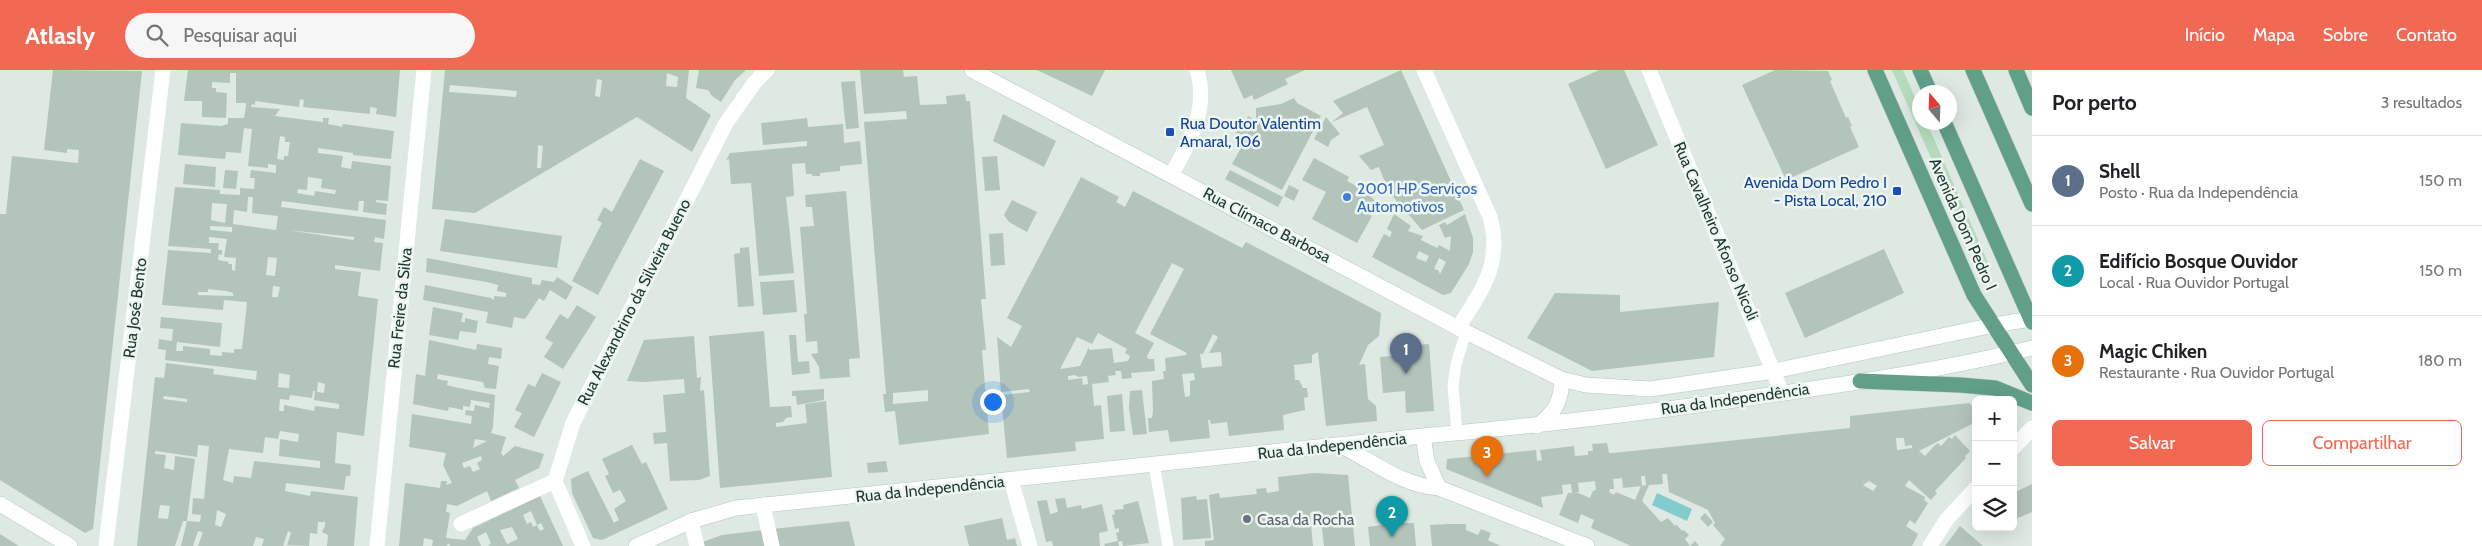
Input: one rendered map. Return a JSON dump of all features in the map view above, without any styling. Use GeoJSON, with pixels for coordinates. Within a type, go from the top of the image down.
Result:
{"type":"FeatureCollection","features":[{"type":"Feature","properties":{"kind":"main road","name":"Avenida Dom Pedro I"},"geometry":{"type":"LineString","coordinates":[[1875,70],[1974,295],[1994,325],[2009,353],[2032,386]]}},
{"type":"Feature","properties":{"kind":"main road"},"geometry":{"type":"LineString","coordinates":[[1920,70],[1927,85]]}},
{"type":"Feature","properties":{"kind":"main road"},"geometry":{"type":"LineString","coordinates":[[1973,70],[2032,204]]}},
{"type":"Feature","properties":{"kind":"main road"},"geometry":{"type":"LineString","coordinates":[[2016,70],[2032,108]]}},
{"type":"Feature","properties":{"kind":"main road","name":"Avenida Dom Pedro I"},"geometry":{"type":"LineString","coordinates":[[1948,130],[2032,320]]}},
{"type":"Feature","properties":{"kind":"main road"},"geometry":{"type":"LineString","coordinates":[[1860,381],[1960,384],[1995,388],[2032,402]]}},
{"type":"Feature","properties":{"kind":"street","name":"Rua José Bento"},"geometry":{"type":"LineString","coordinates":[[106,546],[163,70]]}},
{"type":"Feature","properties":{"kind":"street","name":"Rua Freire da Silva"},"geometry":{"type":"LineString","coordinates":[[377,546],[424,70]]}},
{"type":"Feature","properties":{"kind":"street","name":"Rua Alexandrino da Silveira Bueno"},"geometry":{"type":"LineString","coordinates":[[555,480],[573,423],[721,131],[755,82],[767,70]]}},
{"type":"Feature","properties":{"kind":"street","name":"Rua Clímaco Barbosa"},"geometry":{"type":"LineString","coordinates":[[972,70],[1172,174],[1462,330],[1562,380]]}},
{"type":"Feature","properties":{"kind":"street"},"geometry":{"type":"LineString","coordinates":[[1172,174],[1190,139],[1201,107],[1201,84],[1197,70]]}},
{"type":"Feature","properties":{"kind":"street"},"geometry":{"type":"LineString","coordinates":[[1424,70],[1490,217],[1495,237],[1492,265],[1462,330]]}},
{"type":"Feature","properties":{"kind":"street","name":"Rua Cavalheiro Afonso Nicoli"},"geometry":{"type":"LineString","coordinates":[[1649,70],[1782,394]]}},
{"type":"Feature","properties":{"kind":"street","name":"Rua da Independência"},"geometry":{"type":"LineString","coordinates":[[1562,380],[1607,388],[1650,389],[1774,371],[1994,325],[2032,320]]}},
{"type":"Feature","properties":{"kind":"street","name":"Rua da Independência"},"geometry":{"type":"LineString","coordinates":[[636,546],[691,522],[736,508],[1423,436],[1537,426],[1782,394],[2032,348]]}},
{"type":"Feature","properties":{"kind":"street"},"geometry":{"type":"LineString","coordinates":[[1537,426],[1556,407],[1562,389],[1562,380]]}},
{"type":"Feature","properties":{"kind":"street"},"geometry":{"type":"LineString","coordinates":[[2017,444],[2032,428]]}},
{"type":"Feature","properties":{"kind":"street"},"geometry":{"type":"LineString","coordinates":[[1423,436],[1427,461],[1440,488]]}},
{"type":"Feature","properties":{"kind":"street"},"geometry":{"type":"LineString","coordinates":[[1340,445],[1398,477],[1425,487],[1440,488],[1587,546]]}},
{"type":"Feature","properties":{"kind":"street"},"geometry":{"type":"LineString","coordinates":[[461,524],[555,480],[583,546]]}},
{"type":"Feature","properties":{"kind":"street"},"geometry":{"type":"LineString","coordinates":[[1011,480],[1030,546]]}},
{"type":"Feature","properties":{"kind":"street"},"geometry":{"type":"LineString","coordinates":[[1930,546],[1947,519],[1972,492]]}},
{"type":"Feature","properties":{"kind":"street"},"geometry":{"type":"LineString","coordinates":[[0,504],[70,546]]}},
{"type":"Feature","properties":{"kind":"street"},"geometry":{"type":"LineString","coordinates":[[763,506],[772,546]]}},
{"type":"Feature","properties":{"kind":"street"},"geometry":{"type":"LineString","coordinates":[[691,522],[697,546]]}},
{"type":"Feature","properties":{"kind":"lane"},"geometry":{"type":"LineString","coordinates":[[1457,433],[1453,386],[1462,330]]}},
{"type":"Feature","properties":{"kind":"lane"},"geometry":{"type":"LineString","coordinates":[[1154,464],[1168,546]]}},
{"type":"Feature","properties":{"kind":"green space"},"geometry":{"type":"Polygon","coordinates":[[[1892,70],[1903,70],[1912,91],[1912,115],[1892,70]]]}},
{"type":"Feature","properties":{"kind":"green space"},"geometry":{"type":"Polygon","coordinates":[[[1919,130],[1930,130],[1989,265],[1980,269],[1919,130]]]}},
{"type":"Feature","properties":{"kind":"water"},"geometry":{"type":"Polygon","coordinates":[[[1657,493],[1692,509],[1687,521],[1652,505],[1657,493]]]}},
{"type":"Feature","properties":{"kind":"building"},"geometry":{"type":"Polygon","coordinates":[[[53,70],[142,71],[93,529],[85,533],[0,480],[0,214],[6,214],[12,156],[78,163],[79,150],[67,149],[67,153],[44,150],[53,70]]]}},
{"type":"Feature","properties":{"kind":"building"},"geometry":{"type":"Polygon","coordinates":[[[188,70],[400,70],[396,117],[376,114],[377,108],[370,107],[370,114],[303,107],[304,100],[300,99],[299,107],[255,101],[255,105],[252,104],[251,107],[280,109],[275,116],[323,122],[323,118],[329,118],[328,124],[342,127],[343,124],[394,131],[391,159],[353,155],[353,153],[318,148],[318,153],[343,156],[341,167],[351,169],[352,161],[391,166],[388,201],[376,200],[376,202],[387,204],[386,215],[363,212],[364,201],[359,201],[358,211],[282,201],[281,207],[386,220],[384,239],[375,237],[374,242],[383,243],[380,271],[335,265],[335,269],[361,272],[358,296],[378,299],[364,436],[337,432],[335,463],[351,465],[350,476],[346,476],[344,490],[286,483],[285,491],[310,496],[311,491],[358,497],[354,546],[327,546],[328,535],[322,532],[325,520],[324,522],[318,522],[317,534],[310,533],[309,546],[287,545],[291,533],[288,531],[283,546],[262,546],[264,539],[256,537],[253,546],[198,546],[203,532],[198,531],[193,546],[181,546],[187,521],[183,521],[175,546],[137,546],[155,377],[164,378],[166,363],[214,369],[213,374],[256,380],[257,371],[165,360],[166,350],[158,349],[159,339],[172,341],[173,329],[160,328],[161,317],[222,323],[220,347],[177,342],[176,351],[183,351],[183,346],[210,349],[210,355],[222,356],[222,352],[234,353],[234,349],[242,349],[246,312],[247,302],[224,300],[223,310],[162,305],[168,250],[211,253],[211,249],[168,246],[175,187],[220,190],[220,194],[240,195],[240,188],[254,189],[255,178],[250,178],[251,170],[276,173],[276,165],[268,164],[268,168],[248,166],[252,129],[244,128],[241,153],[226,152],[225,159],[178,155],[181,123],[221,126],[228,124],[228,118],[244,118],[246,106],[246,103],[236,103],[236,73],[230,73],[230,83],[212,82],[212,88],[216,88],[216,92],[227,93],[226,118],[202,117],[202,101],[184,101],[188,70]],[[280,136],[277,159],[284,160],[284,156],[288,156],[290,142],[285,142],[285,137],[280,136]],[[308,177],[307,190],[298,189],[297,193],[314,196],[315,191],[335,194],[336,190],[321,188],[322,179],[308,177]],[[248,197],[247,212],[234,210],[233,224],[276,230],[278,216],[252,213],[253,197],[248,197]],[[212,203],[211,220],[225,223],[227,204],[212,203]],[[210,226],[210,230],[232,232],[232,227],[210,226]],[[287,230],[354,240],[354,237],[287,230]],[[209,237],[209,243],[219,243],[218,250],[222,250],[222,255],[219,254],[218,260],[229,262],[228,264],[232,264],[232,270],[235,271],[236,258],[224,257],[227,239],[209,237]],[[268,257],[266,275],[275,276],[277,258],[268,257]],[[273,286],[272,297],[278,297],[280,287],[273,286]],[[208,289],[208,292],[198,292],[198,295],[233,296],[233,293],[208,289]],[[279,373],[278,387],[289,388],[290,375],[279,373]],[[318,382],[317,392],[324,393],[325,384],[318,382]],[[313,391],[312,398],[290,395],[289,400],[280,399],[279,411],[284,411],[284,405],[314,411],[315,406],[339,409],[339,404],[314,400],[315,391],[313,391]],[[164,396],[163,399],[187,402],[187,399],[164,396]],[[280,431],[278,439],[265,437],[263,453],[229,449],[223,480],[233,483],[234,476],[251,478],[254,461],[320,468],[320,461],[279,456],[280,439],[298,442],[299,434],[280,431]],[[198,445],[197,457],[155,451],[155,454],[166,455],[164,468],[174,470],[175,456],[195,459],[187,521],[200,522],[201,515],[192,514],[193,498],[204,499],[209,446],[198,445]],[[160,505],[158,518],[168,519],[170,506],[160,505]],[[217,510],[215,525],[221,527],[226,514],[217,510]]]}},
{"type":"Feature","properties":{"kind":"building"},"geometry":{"type":"Polygon","coordinates":[[[445,70],[689,70],[686,98],[711,115],[692,152],[637,117],[475,213],[432,209],[445,70]],[[667,73],[666,86],[677,87],[678,77],[667,73]],[[597,79],[595,96],[600,97],[602,80],[597,79]],[[450,85],[449,92],[516,97],[517,91],[450,85]],[[538,145],[537,168],[541,168],[543,146],[538,145]]]}},
{"type":"Feature","properties":{"kind":"building"},"geometry":{"type":"Polygon","coordinates":[[[699,70],[746,70],[735,80],[721,102],[712,96],[708,90],[696,88],[699,70]]]}},
{"type":"Feature","properties":{"kind":"building"},"geometry":{"type":"Polygon","coordinates":[[[860,70],[903,70],[904,77],[917,76],[920,105],[947,104],[946,96],[965,94],[966,101],[970,101],[986,299],[981,299],[986,350],[982,350],[989,434],[899,445],[895,411],[885,412],[883,394],[886,394],[864,122],[907,119],[906,111],[864,114],[860,70]],[[928,390],[893,393],[893,404],[928,401],[928,390]]]}},
{"type":"Feature","properties":{"kind":"building"},"geometry":{"type":"Polygon","coordinates":[[[1037,70],[1105,70],[1092,96],[1037,70]]]}},
{"type":"Feature","properties":{"kind":"building"},"geometry":{"type":"Polygon","coordinates":[[[1231,70],[1305,70],[1285,79],[1288,84],[1254,100],[1252,95],[1244,99],[1231,70]]]}},
{"type":"Feature","properties":{"kind":"building"},"geometry":{"type":"Polygon","coordinates":[[[1401,70],[1464,210],[1422,230],[1389,192],[1379,167],[1371,170],[1359,156],[1384,145],[1367,107],[1332,122],[1343,113],[1333,101],[1401,70]]]}},
{"type":"Feature","properties":{"kind":"building"},"geometry":{"type":"Polygon","coordinates":[[[1599,70],[1624,70],[1658,145],[1606,169],[1568,84],[1599,70]]]}},
{"type":"Feature","properties":{"kind":"building"},"geometry":{"type":"Polygon","coordinates":[[[1775,70],[1828,71],[1832,80],[1830,81],[1846,118],[1848,117],[1852,126],[1850,127],[1859,147],[1786,180],[1742,85],[1775,70]]]}},
{"type":"Feature","properties":{"kind":"building"},"geometry":{"type":"Polygon","coordinates":[[[855,81],[859,128],[846,129],[841,82],[855,81]]]}},
{"type":"Feature","properties":{"kind":"building"},"geometry":{"type":"Polygon","coordinates":[[[1294,98],[1297,103],[1321,116],[1282,190],[1232,164],[1246,139],[1236,133],[1238,128],[1242,130],[1248,116],[1256,121],[1256,108],[1281,104],[1294,98]]]}},
{"type":"Feature","properties":{"kind":"building"},"geometry":{"type":"Polygon","coordinates":[[[1003,114],[1056,141],[1044,167],[993,141],[1003,114]]]}},
{"type":"Feature","properties":{"kind":"building"},"geometry":{"type":"Polygon","coordinates":[[[1326,117],[1340,134],[1331,140],[1328,147],[1314,139],[1326,117]]]}},
{"type":"Feature","properties":{"kind":"building"},"geometry":{"type":"Polygon","coordinates":[[[807,118],[808,127],[843,124],[844,143],[860,141],[862,164],[840,166],[840,171],[820,173],[820,176],[812,176],[812,174],[806,174],[805,163],[792,164],[794,196],[786,197],[794,273],[759,276],[751,183],[731,184],[729,159],[726,160],[730,153],[807,146],[807,141],[763,145],[761,123],[807,118]]]}},
{"type":"Feature","properties":{"kind":"building"},"geometry":{"type":"Polygon","coordinates":[[[997,156],[1000,190],[985,191],[982,157],[997,156]]]}},
{"type":"Feature","properties":{"kind":"building","name":"2001 HP Serviços Automotivos"},"geometry":{"type":"Polygon","coordinates":[[[1314,158],[1349,177],[1347,181],[1366,191],[1375,201],[1368,214],[1372,216],[1357,243],[1312,219],[1326,192],[1302,180],[1314,158]]]}},
{"type":"Feature","properties":{"kind":"building"},"geometry":{"type":"Polygon","coordinates":[[[640,159],[664,171],[598,295],[572,281],[602,223],[597,220],[604,207],[612,212],[640,159]]]}},
{"type":"Feature","properties":{"kind":"building"},"geometry":{"type":"Polygon","coordinates":[[[185,164],[216,167],[215,187],[183,184],[185,164]]]}},
{"type":"Feature","properties":{"kind":"building"},"geometry":{"type":"Polygon","coordinates":[[[225,170],[238,171],[236,189],[223,188],[225,170]]]}},
{"type":"Feature","properties":{"kind":"building"},"geometry":{"type":"Polygon","coordinates":[[[1230,170],[1283,197],[1278,207],[1225,179],[1230,170]]]}},
{"type":"Feature","properties":{"kind":"building"},"geometry":{"type":"Polygon","coordinates":[[[1081,177],[1119,197],[1116,202],[1125,207],[1133,191],[1242,248],[1246,242],[1381,313],[1379,336],[1368,345],[1359,365],[1365,364],[1368,399],[1376,406],[1377,421],[1326,426],[1318,352],[1312,355],[1312,363],[1294,365],[1295,380],[1299,380],[1303,388],[1307,388],[1308,397],[1304,398],[1305,410],[1283,415],[1284,430],[1229,436],[1227,422],[1211,424],[1210,420],[1208,420],[1210,438],[1170,442],[1168,430],[1149,432],[1148,418],[1152,418],[1153,411],[1152,381],[1164,379],[1163,371],[1166,371],[1165,358],[1186,355],[1187,353],[1150,334],[1184,269],[1172,263],[1135,333],[1154,343],[1147,356],[1148,359],[1154,359],[1155,371],[1131,373],[1132,378],[1122,379],[1121,371],[1115,371],[1116,375],[1108,376],[1109,382],[1092,384],[1094,406],[1101,405],[1104,439],[1075,442],[1076,451],[1007,458],[1001,395],[1030,392],[1029,389],[1001,392],[997,337],[1011,347],[1022,326],[1007,318],[1081,177]],[[1098,333],[1092,344],[1077,337],[1060,369],[1080,366],[1089,347],[1089,350],[1112,348],[1114,363],[1128,361],[1130,356],[1125,353],[1127,349],[1098,333]],[[1213,334],[1203,354],[1200,354],[1202,368],[1222,366],[1221,352],[1209,353],[1218,337],[1213,334]],[[1194,373],[1182,374],[1185,397],[1190,396],[1190,381],[1195,380],[1194,373]],[[1068,376],[1068,380],[1082,378],[1083,385],[1088,384],[1087,376],[1068,376]]]}},
{"type":"Feature","properties":{"kind":"building"},"geometry":{"type":"Polygon","coordinates":[[[1289,185],[1299,190],[1294,201],[1284,196],[1289,185]]]}},
{"type":"Feature","properties":{"kind":"building"},"geometry":{"type":"Polygon","coordinates":[[[846,191],[860,358],[849,359],[850,377],[820,379],[819,367],[811,354],[818,353],[817,341],[806,342],[804,314],[807,314],[800,227],[814,226],[812,207],[806,207],[805,195],[846,191]]]}},
{"type":"Feature","properties":{"kind":"building"},"geometry":{"type":"Polygon","coordinates":[[[1012,200],[1037,212],[1027,232],[1009,222],[1004,215],[1012,200]]]}},
{"type":"Feature","properties":{"kind":"building"},"geometry":{"type":"Polygon","coordinates":[[[1394,214],[1411,226],[1408,231],[1423,236],[1421,240],[1437,248],[1439,245],[1450,251],[1451,236],[1445,238],[1439,225],[1445,222],[1447,225],[1465,214],[1473,238],[1473,252],[1469,264],[1451,293],[1443,295],[1372,257],[1384,234],[1390,237],[1392,232],[1387,229],[1394,214]],[[1419,251],[1416,258],[1426,262],[1429,256],[1419,251]],[[1439,258],[1434,269],[1438,270],[1440,274],[1446,262],[1439,258]]]}},
{"type":"Feature","properties":{"kind":"building"},"geometry":{"type":"Polygon","coordinates":[[[445,219],[562,236],[557,268],[440,251],[445,219]]]}},
{"type":"Feature","properties":{"kind":"building"},"geometry":{"type":"Polygon","coordinates":[[[1003,233],[1005,265],[991,266],[989,234],[1003,233]]]}},
{"type":"Feature","properties":{"kind":"building"},"geometry":{"type":"Polygon","coordinates":[[[749,247],[754,306],[738,307],[734,254],[740,253],[740,248],[749,247]]]}},
{"type":"Feature","properties":{"kind":"building"},"geometry":{"type":"Polygon","coordinates":[[[1884,249],[1904,293],[1805,338],[1785,293],[1884,249]]]}},
{"type":"Feature","properties":{"kind":"building"},"geometry":{"type":"Polygon","coordinates":[[[427,258],[532,278],[532,284],[540,285],[542,280],[554,282],[557,277],[573,287],[566,300],[550,290],[544,301],[539,298],[525,319],[514,317],[512,328],[486,323],[488,312],[423,300],[425,285],[494,300],[494,296],[506,297],[506,293],[497,291],[498,285],[487,282],[426,272],[427,258]]]}},
{"type":"Feature","properties":{"kind":"building"},"geometry":{"type":"Polygon","coordinates":[[[794,280],[797,312],[763,315],[760,282],[794,280]]]}},
{"type":"Feature","properties":{"kind":"building"},"geometry":{"type":"Polygon","coordinates":[[[1555,293],[1620,295],[1620,312],[1719,302],[1714,357],[1592,371],[1527,338],[1555,293]]]}},
{"type":"Feature","properties":{"kind":"building"},"geometry":{"type":"Polygon","coordinates":[[[577,305],[596,317],[563,369],[544,357],[553,343],[545,338],[560,314],[568,319],[577,305]]]}},
{"type":"Feature","properties":{"kind":"building"},"geometry":{"type":"Polygon","coordinates":[[[433,307],[463,313],[461,322],[465,322],[465,318],[478,321],[476,333],[460,331],[458,340],[429,335],[433,307]]]}},
{"type":"Feature","properties":{"kind":"building"},"geometry":{"type":"Polygon","coordinates":[[[764,331],[770,407],[791,406],[792,417],[786,418],[783,422],[776,423],[776,427],[807,423],[805,404],[826,401],[832,477],[720,488],[709,336],[764,331]]]}},
{"type":"Feature","properties":{"kind":"building"},"geometry":{"type":"Polygon","coordinates":[[[789,335],[796,335],[798,362],[809,361],[810,373],[792,375],[789,335]]]}},
{"type":"Feature","properties":{"kind":"building"},"geometry":{"type":"Polygon","coordinates":[[[694,336],[697,378],[701,377],[700,391],[704,390],[710,476],[699,480],[670,481],[667,443],[654,444],[653,433],[666,432],[663,395],[685,393],[684,379],[645,382],[627,381],[644,340],[694,336]]]}},
{"type":"Feature","properties":{"kind":"building"},"geometry":{"type":"Polygon","coordinates":[[[429,340],[476,350],[477,344],[502,348],[501,359],[489,357],[488,364],[499,366],[496,389],[485,388],[483,382],[438,374],[437,379],[448,381],[447,385],[454,387],[495,395],[491,433],[506,437],[501,453],[503,456],[515,446],[544,454],[539,468],[515,480],[519,488],[491,501],[487,491],[457,506],[447,504],[446,512],[450,513],[446,538],[465,540],[473,528],[540,496],[563,546],[488,546],[491,543],[486,532],[477,537],[481,546],[450,546],[449,543],[446,546],[432,546],[433,540],[424,538],[423,546],[399,546],[405,483],[440,488],[441,481],[447,481],[446,485],[452,483],[443,465],[446,453],[409,447],[412,414],[471,424],[472,416],[465,415],[466,410],[474,411],[475,405],[489,408],[490,403],[471,400],[470,407],[463,406],[463,410],[449,407],[448,411],[413,404],[416,374],[425,376],[429,340]],[[475,439],[473,448],[487,441],[475,439]],[[481,456],[462,463],[464,468],[470,466],[473,472],[480,469],[477,463],[482,460],[481,456]],[[531,511],[523,515],[527,524],[531,522],[533,527],[537,525],[531,511]],[[541,523],[537,525],[540,531],[544,529],[541,523]],[[512,527],[500,530],[507,544],[518,539],[512,527]]]}},
{"type":"Feature","properties":{"kind":"building"},"geometry":{"type":"Polygon","coordinates":[[[1429,344],[1434,411],[1406,413],[1405,391],[1383,393],[1380,357],[1401,355],[1400,346],[1429,344]]]}},
{"type":"Feature","properties":{"kind":"building"},"geometry":{"type":"Polygon","coordinates":[[[542,373],[561,382],[534,437],[514,427],[522,413],[515,410],[528,384],[535,387],[542,373]]]}},
{"type":"Feature","properties":{"kind":"building"},"geometry":{"type":"Polygon","coordinates":[[[824,389],[824,400],[797,405],[796,396],[792,396],[792,391],[824,389]]]}},
{"type":"Feature","properties":{"kind":"building"},"geometry":{"type":"Polygon","coordinates":[[[1142,390],[1147,434],[1133,435],[1129,408],[1130,391],[1142,390]]]}},
{"type":"Feature","properties":{"kind":"building"},"geometry":{"type":"Polygon","coordinates":[[[1122,394],[1125,431],[1110,432],[1107,396],[1122,394]]]}},
{"type":"Feature","properties":{"kind":"building"},"geometry":{"type":"Polygon","coordinates":[[[1969,403],[1972,406],[1972,424],[1919,451],[1925,456],[1938,443],[1941,446],[1949,437],[1952,439],[1955,435],[1970,451],[1965,456],[1966,458],[1935,491],[1937,493],[1931,500],[1909,480],[1905,486],[1925,497],[1924,500],[1928,503],[1915,524],[1910,520],[1906,526],[1918,534],[1912,546],[1720,546],[1725,539],[1713,525],[1715,523],[1708,510],[1669,492],[1667,474],[1662,474],[1663,484],[1649,485],[1642,501],[1661,522],[1668,518],[1675,526],[1676,524],[1682,531],[1684,530],[1689,535],[1685,539],[1690,546],[1631,546],[1591,528],[1594,520],[1581,514],[1578,523],[1559,515],[1568,493],[1572,493],[1571,484],[1562,485],[1563,494],[1541,497],[1543,508],[1446,469],[1447,459],[1536,450],[1537,461],[1542,460],[1540,450],[1574,446],[1575,456],[1588,455],[1588,451],[1593,451],[1592,444],[1607,443],[1609,453],[1613,453],[1850,428],[1850,416],[1969,403]],[[1896,438],[1897,450],[1912,448],[1912,445],[1905,446],[1904,438],[1896,438]],[[1641,476],[1642,486],[1646,485],[1645,476],[1641,476]],[[1622,478],[1613,479],[1614,489],[1610,489],[1609,492],[1614,495],[1616,492],[1635,500],[1641,486],[1623,488],[1622,478]],[[1595,481],[1578,483],[1579,492],[1576,492],[1590,498],[1593,491],[1596,490],[1595,481]],[[1869,481],[1863,485],[1873,491],[1877,486],[1869,481]]]}},
{"type":"Feature","properties":{"kind":"building"},"geometry":{"type":"Polygon","coordinates":[[[632,445],[642,464],[646,462],[668,509],[602,540],[593,538],[572,493],[571,479],[588,471],[614,523],[619,520],[614,509],[626,501],[620,490],[613,493],[605,476],[609,474],[602,459],[632,445]]]}},
{"type":"Feature","properties":{"kind":"building"},"geometry":{"type":"Polygon","coordinates":[[[886,461],[888,472],[868,473],[867,463],[886,461]]]}},
{"type":"Feature","properties":{"kind":"building"},"geometry":{"type":"Polygon","coordinates":[[[1314,473],[1348,475],[1355,546],[1324,546],[1320,511],[1310,513],[1313,546],[1205,546],[1205,541],[1214,540],[1209,495],[1219,493],[1220,498],[1257,494],[1256,489],[1266,488],[1267,493],[1279,491],[1278,477],[1314,473]]]}},
{"type":"Feature","properties":{"kind":"building"},"geometry":{"type":"Polygon","coordinates":[[[2032,484],[2032,512],[2017,518],[2017,491],[2032,484]]]}},
{"type":"Feature","properties":{"kind":"building"},"geometry":{"type":"Polygon","coordinates":[[[1196,496],[1197,500],[1207,499],[1211,538],[1183,540],[1181,498],[1196,496]]]}},
{"type":"Feature","properties":{"kind":"building"},"geometry":{"type":"Polygon","coordinates":[[[1065,498],[1067,508],[1081,505],[1082,509],[1102,504],[1108,531],[1099,533],[1100,546],[1053,546],[1052,541],[1046,542],[1037,501],[1047,500],[1050,514],[1058,512],[1055,499],[1065,498]]]}},
{"type":"Feature","properties":{"kind":"building"},"geometry":{"type":"Polygon","coordinates":[[[1138,501],[1149,543],[1123,546],[1122,541],[1118,542],[1119,546],[1105,546],[1104,544],[1118,541],[1116,533],[1119,532],[1119,528],[1115,529],[1112,515],[1115,514],[1114,510],[1124,509],[1123,505],[1138,501]]]}},
{"type":"Feature","properties":{"kind":"building"},"geometry":{"type":"Polygon","coordinates":[[[1705,513],[1713,522],[1708,527],[1700,518],[1705,513]]]}},
{"type":"Feature","properties":{"kind":"building"},"geometry":{"type":"Polygon","coordinates":[[[1002,518],[1007,540],[1015,538],[1017,546],[969,546],[964,526],[1002,518]]]}},
{"type":"Feature","properties":{"kind":"building"},"geometry":{"type":"Polygon","coordinates":[[[849,521],[855,546],[775,546],[772,529],[849,521]]]}},
{"type":"Feature","properties":{"kind":"building"},"geometry":{"type":"Polygon","coordinates":[[[1414,523],[1416,546],[1370,546],[1368,527],[1414,523]]]}},
{"type":"Feature","properties":{"kind":"building"},"geometry":{"type":"Polygon","coordinates":[[[1466,524],[1466,530],[1478,535],[1481,529],[1491,533],[1488,540],[1501,546],[1432,546],[1430,525],[1466,524]]]}},
{"type":"Feature","properties":{"kind":"building"},"geometry":{"type":"Polygon","coordinates":[[[1960,526],[1983,546],[1945,546],[1960,526]]]}},
{"type":"Feature","properties":{"kind":"building"},"geometry":{"type":"Polygon","coordinates":[[[765,530],[769,546],[701,546],[700,543],[722,535],[765,530]]]}},
{"type":"Feature","properties":{"kind":"building"},"geometry":{"type":"Polygon","coordinates":[[[0,534],[19,546],[0,546],[0,534]]]}},
{"type":"Feature","properties":{"kind":"building"},"geometry":{"type":"Polygon","coordinates":[[[1695,541],[1699,546],[1690,546],[1695,541]]]}},
{"type":"Feature","properties":{"kind":"place","name":"Rua Doutor Valentim Amaral, 106"},"geometry":{"type":"Point","coordinates":[1170,132]}},
{"type":"Feature","properties":{"kind":"place","name":"Avenida Dom Pedro I - Pista Local, 210"},"geometry":{"type":"Point","coordinates":[1897,191]}},
{"type":"Feature","properties":{"kind":"place","name":"2001 HP Serviços Automotivos"},"geometry":{"type":"Point","coordinates":[1347,197]}},
{"type":"Feature","properties":{"kind":"place","name":"Shell"},"geometry":{"type":"Point","coordinates":[1406,374]}},
{"type":"Feature","properties":{"kind":"place","name":"Magic Chiken"},"geometry":{"type":"Point","coordinates":[1487,477]}},
{"type":"Feature","properties":{"kind":"place","name":"Casa da Rocha"},"geometry":{"type":"Point","coordinates":[1247,519]}},
{"type":"Feature","properties":{"kind":"place","name":"Edifício Bosque Ouvidor"},"geometry":{"type":"Point","coordinates":[1392,537]}}]}
